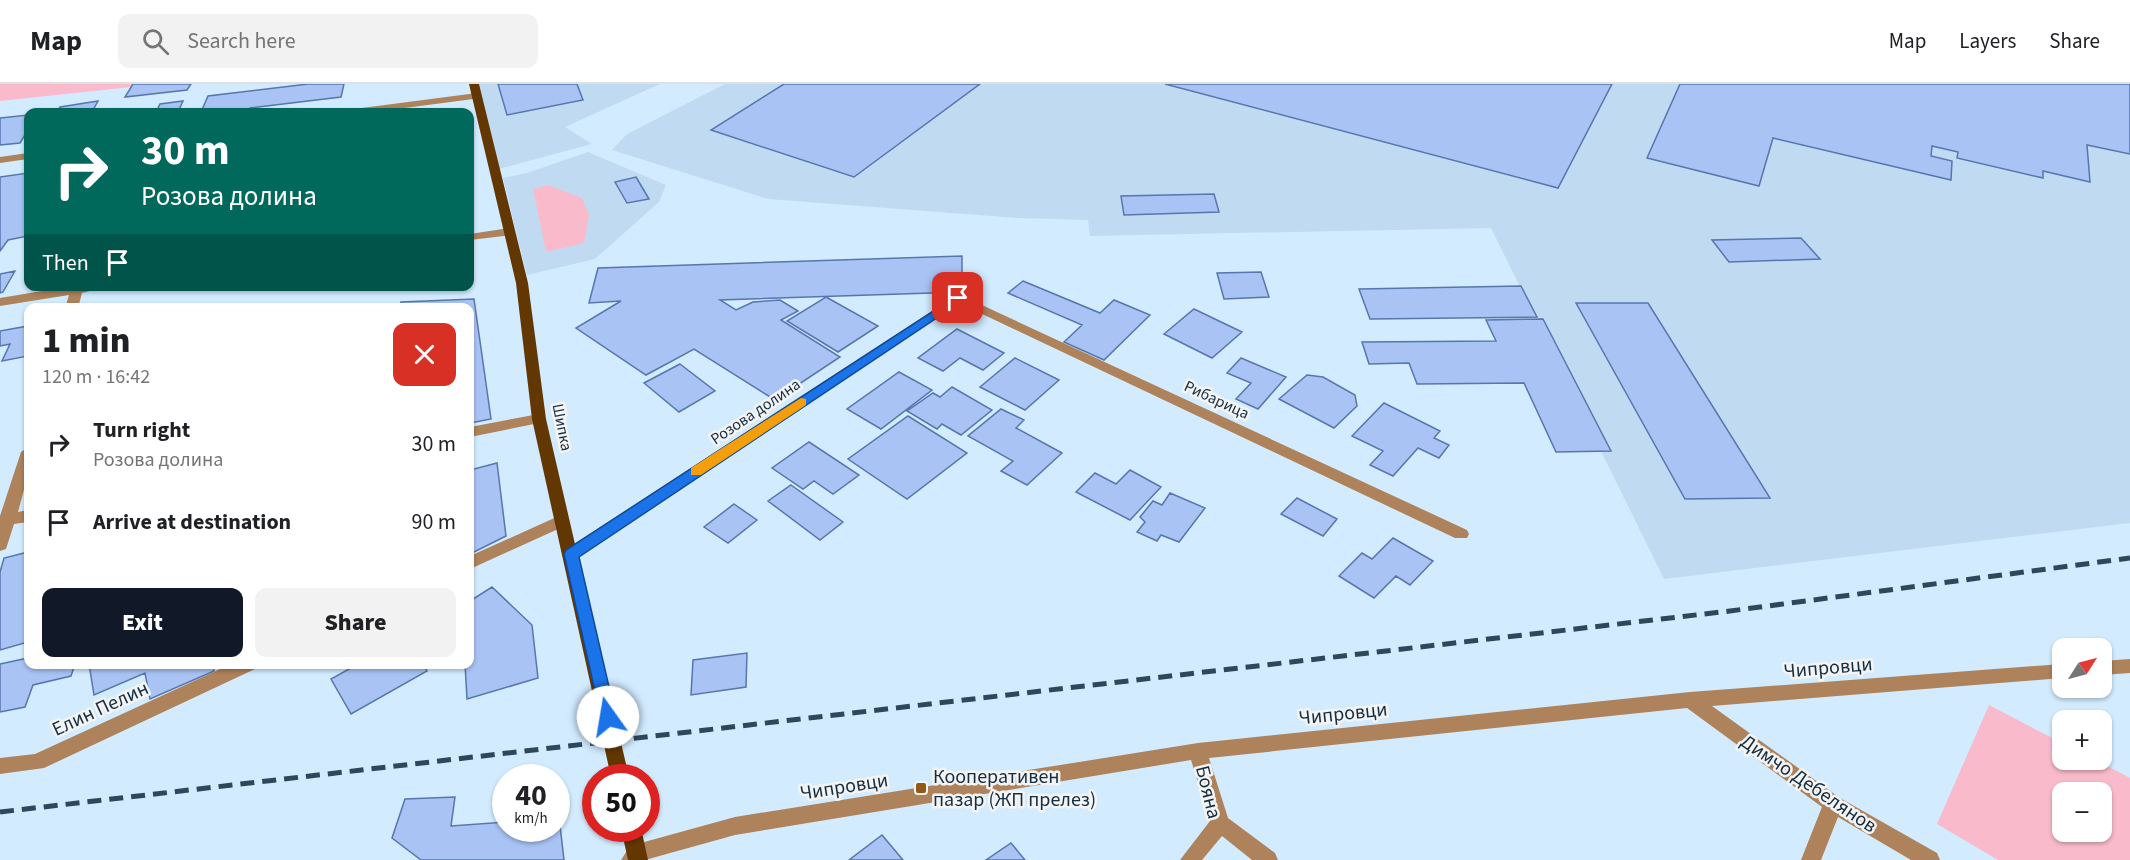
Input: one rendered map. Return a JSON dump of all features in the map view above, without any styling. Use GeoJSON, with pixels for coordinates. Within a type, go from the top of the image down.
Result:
{"type":"FeatureCollection","features":[{"type":"Feature","properties":{"kind":"main road","name":"Шипка"},"geometry":{"type":"LineString","coordinates":[[476,90],[522,283],[539,419],[617,764]]}},
{"type":"Feature","properties":{"kind":"main road"},"geometry":{"type":"LineString","coordinates":[[633,842],[635,858]]}},
{"type":"Feature","properties":{"kind":"street"},"geometry":{"type":"LineString","coordinates":[[376,108],[476,90]]}},
{"type":"Feature","properties":{"kind":"street"},"geometry":{"type":"LineString","coordinates":[[0,159],[24,156]]}},
{"type":"Feature","properties":{"kind":"street"},"geometry":{"type":"LineString","coordinates":[[474,236],[509,232]]}},
{"type":"Feature","properties":{"kind":"street"},"geometry":{"type":"LineString","coordinates":[[0,302],[60,291]]}},
{"type":"Feature","properties":{"kind":"street","name":"Рибарица"},"geometry":{"type":"LineString","coordinates":[[958,298],[1461,534]]}},
{"type":"Feature","properties":{"kind":"street","name":"Розова долина"},"geometry":{"type":"LineString","coordinates":[[571,554],[958,298]]}},
{"type":"Feature","properties":{"kind":"street"},"geometry":{"type":"LineString","coordinates":[[474,431],[539,419]]}},
{"type":"Feature","properties":{"kind":"street"},"geometry":{"type":"LineString","coordinates":[[0,545],[4,521],[24,464]]}},
{"type":"Feature","properties":{"kind":"street"},"geometry":{"type":"LineString","coordinates":[[4,521],[24,517]]}},
{"type":"Feature","properties":{"kind":"street"},"geometry":{"type":"LineString","coordinates":[[474,561],[561,521]]}},
{"type":"Feature","properties":{"kind":"street"},"geometry":{"type":"LineString","coordinates":[[2112,667],[2130,666]]}},
{"type":"Feature","properties":{"kind":"street","name":"Елин Пелин"},"geometry":{"type":"LineString","coordinates":[[0,766],[37,762],[238,669]]}},
{"type":"Feature","properties":{"kind":"street","name":"Чипровци"},"geometry":{"type":"LineString","coordinates":[[635,858],[735,826],[1198,751],[1690,700],[2052,672]]}},
{"type":"Feature","properties":{"kind":"street","name":"Димчо Дебелянов"},"geometry":{"type":"LineString","coordinates":[[1690,700],[1833,804],[1930,860]]}},
{"type":"Feature","properties":{"kind":"street","name":"Бояна"},"geometry":{"type":"LineString","coordinates":[[1191,860],[1220,824],[1198,751]]}},
{"type":"Feature","properties":{"kind":"street"},"geometry":{"type":"LineString","coordinates":[[1812,860],[1833,804]]}},
{"type":"Feature","properties":{"kind":"street"},"geometry":{"type":"LineString","coordinates":[[1220,824],[1268,860]]}},
{"type":"Feature","properties":{"kind":"shaded area"},"geometry":{"type":"Polygon","coordinates":[[[0,84],[133,84],[131,87],[0,101],[0,84]]]}},
{"type":"Feature","properties":{"kind":"shaded area"},"geometry":{"type":"Polygon","coordinates":[[[478,84],[660,84],[565,127],[592,144],[499,169],[478,84]]]}},
{"type":"Feature","properties":{"kind":"shaded area"},"geometry":{"type":"Polygon","coordinates":[[[725,84],[2130,84],[2130,523],[1664,579],[1491,228],[1090,236],[1088,220],[1017,218],[768,199],[612,150],[627,134],[725,84]]]}},
{"type":"Feature","properties":{"kind":"shaded area"},"geometry":{"type":"Polygon","coordinates":[[[588,152],[666,185],[659,202],[595,259],[527,275],[503,178],[527,173],[588,152]]]}},
{"type":"Feature","properties":{"kind":"shaded area"},"geometry":{"type":"Polygon","coordinates":[[[548,185],[582,198],[589,215],[584,243],[546,252],[533,189],[548,185]]]}},
{"type":"Feature","properties":{"kind":"shaded area"},"geometry":{"type":"Polygon","coordinates":[[[1989,705],[2052,738],[2052,770],[2112,768],[2130,778],[2130,860],[1998,860],[1937,824],[1989,705]]]}},
{"type":"Feature","properties":{"kind":"building"},"geometry":{"type":"Polygon","coordinates":[[[133,84],[191,84],[187,90],[125,97],[133,84]]]}},
{"type":"Feature","properties":{"kind":"building"},"geometry":{"type":"Polygon","coordinates":[[[308,84],[344,84],[341,97],[250,108],[203,108],[208,96],[308,84]]]}},
{"type":"Feature","properties":{"kind":"building"},"geometry":{"type":"Polygon","coordinates":[[[498,84],[577,84],[583,100],[507,115],[498,84]]]}},
{"type":"Feature","properties":{"kind":"building"},"geometry":{"type":"Polygon","coordinates":[[[784,84],[980,84],[854,177],[711,130],[784,84]]]}},
{"type":"Feature","properties":{"kind":"building"},"geometry":{"type":"Polygon","coordinates":[[[1165,84],[1612,84],[1558,188],[1165,84]]]}},
{"type":"Feature","properties":{"kind":"building"},"geometry":{"type":"Polygon","coordinates":[[[1680,84],[2130,84],[2130,154],[2087,145],[2090,182],[2043,171],[2043,178],[1957,158],[1958,152],[1932,146],[1931,156],[1952,161],[1951,180],[1773,138],[1759,186],[1647,158],[1680,84]]]}},
{"type":"Feature","properties":{"kind":"building"},"geometry":{"type":"Polygon","coordinates":[[[98,101],[94,108],[60,107],[98,101]]]}},
{"type":"Feature","properties":{"kind":"building"},"geometry":{"type":"Polygon","coordinates":[[[183,101],[180,108],[158,108],[160,104],[183,101]]]}},
{"type":"Feature","properties":{"kind":"building"},"geometry":{"type":"Polygon","coordinates":[[[24,115],[24,136],[20,143],[0,145],[0,118],[24,115]]]}},
{"type":"Feature","properties":{"kind":"building"},"geometry":{"type":"Polygon","coordinates":[[[24,174],[24,237],[8,240],[0,251],[0,177],[24,174]]]}},
{"type":"Feature","properties":{"kind":"building"},"geometry":{"type":"Polygon","coordinates":[[[636,177],[649,199],[627,203],[615,182],[636,177]]]}},
{"type":"Feature","properties":{"kind":"building"},"geometry":{"type":"Polygon","coordinates":[[[1214,194],[1219,212],[1124,215],[1121,196],[1214,194]]]}},
{"type":"Feature","properties":{"kind":"building"},"geometry":{"type":"Polygon","coordinates":[[[1801,238],[1820,259],[1729,262],[1712,240],[1801,238]]]}},
{"type":"Feature","properties":{"kind":"building"},"geometry":{"type":"Polygon","coordinates":[[[962,256],[962,292],[720,300],[736,310],[753,302],[780,300],[798,311],[781,320],[840,357],[775,400],[694,349],[646,375],[576,328],[621,301],[589,303],[598,268],[962,256]]]}},
{"type":"Feature","properties":{"kind":"building"},"geometry":{"type":"Polygon","coordinates":[[[15,271],[3,292],[0,293],[0,274],[15,271]]]}},
{"type":"Feature","properties":{"kind":"building"},"geometry":{"type":"Polygon","coordinates":[[[1261,272],[1269,297],[1224,299],[1217,273],[1261,272]]]}},
{"type":"Feature","properties":{"kind":"building"},"geometry":{"type":"Polygon","coordinates":[[[1023,281],[1100,313],[1114,300],[1150,315],[1104,360],[1064,342],[1082,325],[1008,293],[1023,281]]]}},
{"type":"Feature","properties":{"kind":"building"},"geometry":{"type":"Polygon","coordinates":[[[1521,286],[1537,317],[1370,319],[1359,289],[1521,286]]]}},
{"type":"Feature","properties":{"kind":"building"},"geometry":{"type":"Polygon","coordinates":[[[826,297],[878,326],[838,352],[787,321],[826,297]]]}},
{"type":"Feature","properties":{"kind":"building"},"geometry":{"type":"Polygon","coordinates":[[[474,299],[491,419],[474,422],[474,303],[401,302],[474,299]]]}},
{"type":"Feature","properties":{"kind":"building"},"geometry":{"type":"Polygon","coordinates":[[[1576,303],[1648,303],[1770,498],[1685,499],[1576,303]]]}},
{"type":"Feature","properties":{"kind":"building"},"geometry":{"type":"Polygon","coordinates":[[[1194,309],[1242,332],[1212,358],[1164,334],[1194,309]]]}},
{"type":"Feature","properties":{"kind":"building"},"geometry":{"type":"Polygon","coordinates":[[[1543,319],[1611,451],[1556,452],[1524,383],[1417,384],[1409,363],[1369,364],[1362,342],[1496,341],[1486,320],[1543,319]]]}},
{"type":"Feature","properties":{"kind":"building"},"geometry":{"type":"Polygon","coordinates":[[[24,327],[24,357],[2,361],[10,344],[0,346],[0,331],[24,327]]]}},
{"type":"Feature","properties":{"kind":"building"},"geometry":{"type":"Polygon","coordinates":[[[957,329],[1004,353],[983,370],[960,358],[943,371],[918,358],[957,329]]]}},
{"type":"Feature","properties":{"kind":"building"},"geometry":{"type":"Polygon","coordinates":[[[1015,358],[1059,380],[1025,410],[980,387],[1015,358]]]}},
{"type":"Feature","properties":{"kind":"building"},"geometry":{"type":"Polygon","coordinates":[[[1241,358],[1286,377],[1258,409],[1236,399],[1251,383],[1227,373],[1241,358]]]}},
{"type":"Feature","properties":{"kind":"building"},"geometry":{"type":"Polygon","coordinates":[[[680,364],[715,391],[679,412],[644,383],[680,364]]]}},
{"type":"Feature","properties":{"kind":"building"},"geometry":{"type":"Polygon","coordinates":[[[899,372],[932,390],[881,429],[847,409],[899,372]]]}},
{"type":"Feature","properties":{"kind":"building"},"geometry":{"type":"Polygon","coordinates":[[[1307,375],[1323,377],[1355,395],[1357,406],[1334,428],[1279,399],[1307,375]]]}},
{"type":"Feature","properties":{"kind":"building"},"geometry":{"type":"Polygon","coordinates":[[[952,387],[992,410],[961,435],[942,424],[937,429],[907,411],[933,393],[940,397],[952,387]]]}},
{"type":"Feature","properties":{"kind":"building"},"geometry":{"type":"Polygon","coordinates":[[[1384,403],[1440,431],[1434,438],[1449,445],[1439,458],[1418,448],[1393,476],[1370,465],[1383,451],[1352,436],[1384,403]]]}},
{"type":"Feature","properties":{"kind":"building"},"geometry":{"type":"Polygon","coordinates":[[[1001,409],[1024,420],[1016,428],[1062,453],[1027,485],[1001,471],[1013,461],[968,436],[1001,409]]]}},
{"type":"Feature","properties":{"kind":"building"},"geometry":{"type":"Polygon","coordinates":[[[908,416],[967,453],[907,499],[848,459],[908,416]]]}},
{"type":"Feature","properties":{"kind":"building"},"geometry":{"type":"Polygon","coordinates":[[[809,442],[859,475],[833,494],[814,481],[803,489],[772,468],[809,442]]]}},
{"type":"Feature","properties":{"kind":"building"},"geometry":{"type":"Polygon","coordinates":[[[497,463],[506,536],[474,552],[474,469],[497,463]]]}},
{"type":"Feature","properties":{"kind":"building"},"geometry":{"type":"Polygon","coordinates":[[[1130,470],[1161,487],[1130,520],[1076,492],[1095,473],[1116,484],[1130,470]]]}},
{"type":"Feature","properties":{"kind":"building"},"geometry":{"type":"Polygon","coordinates":[[[791,485],[843,522],[820,540],[768,501],[791,485]]]}},
{"type":"Feature","properties":{"kind":"building"},"geometry":{"type":"Polygon","coordinates":[[[1170,493],[1205,508],[1179,542],[1161,535],[1157,541],[1137,532],[1145,522],[1140,517],[1153,501],[1162,505],[1170,493]]]}},
{"type":"Feature","properties":{"kind":"building"},"geometry":{"type":"Polygon","coordinates":[[[1297,498],[1337,519],[1323,536],[1281,514],[1297,498]]]}},
{"type":"Feature","properties":{"kind":"building"},"geometry":{"type":"Polygon","coordinates":[[[734,504],[757,520],[728,543],[704,527],[734,504]]]}},
{"type":"Feature","properties":{"kind":"building"},"geometry":{"type":"Polygon","coordinates":[[[1393,538],[1433,561],[1410,585],[1396,576],[1374,598],[1339,576],[1362,553],[1372,559],[1393,538]]]}},
{"type":"Feature","properties":{"kind":"building"},"geometry":{"type":"Polygon","coordinates":[[[24,553],[24,643],[0,650],[0,572],[4,558],[24,553]]]}},
{"type":"Feature","properties":{"kind":"building"},"geometry":{"type":"Polygon","coordinates":[[[492,587],[532,625],[538,678],[467,699],[465,669],[474,669],[474,598],[492,587]]]}},
{"type":"Feature","properties":{"kind":"building"},"geometry":{"type":"Polygon","coordinates":[[[747,653],[746,687],[691,695],[693,660],[747,653]]]}},
{"type":"Feature","properties":{"kind":"building"},"geometry":{"type":"Polygon","coordinates":[[[24,659],[24,669],[73,669],[71,676],[33,685],[25,707],[0,712],[0,664],[24,659]]]}},
{"type":"Feature","properties":{"kind":"building"},"geometry":{"type":"Polygon","coordinates":[[[90,669],[214,669],[214,671],[150,699],[145,673],[94,695],[90,669]]]}},
{"type":"Feature","properties":{"kind":"building"},"geometry":{"type":"Polygon","coordinates":[[[349,669],[426,669],[427,671],[351,714],[331,679],[349,669]]]}},
{"type":"Feature","properties":{"kind":"building"},"geometry":{"type":"Polygon","coordinates":[[[455,797],[451,826],[492,823],[492,842],[562,842],[564,860],[421,860],[392,838],[405,799],[455,797]]]}},
{"type":"Feature","properties":{"kind":"building"},"geometry":{"type":"Polygon","coordinates":[[[882,835],[903,860],[849,860],[882,835]]]}},
{"type":"Feature","properties":{"kind":"building"},"geometry":{"type":"Polygon","coordinates":[[[1011,843],[1025,860],[986,860],[1011,843]]]}},
{"type":"Feature","properties":{"kind":"railway"},"geometry":{"type":"LineString","coordinates":[[0,812],[1730,611],[2130,558]]}},
{"type":"Feature","properties":{"kind":"slow traffic"},"geometry":{"type":"LineString","coordinates":[[696,472],[801,402]]}},
{"type":"Feature","properties":{"kind":"place","name":"Кооперативен пазар (ЖП прелез)"},"geometry":{"type":"Point","coordinates":[921,788]}},
{"type":"Feature","properties":{"kind":"route"},"geometry":{"type":"LineString","coordinates":[[608,717],[571,554],[958,298]]}}]}
